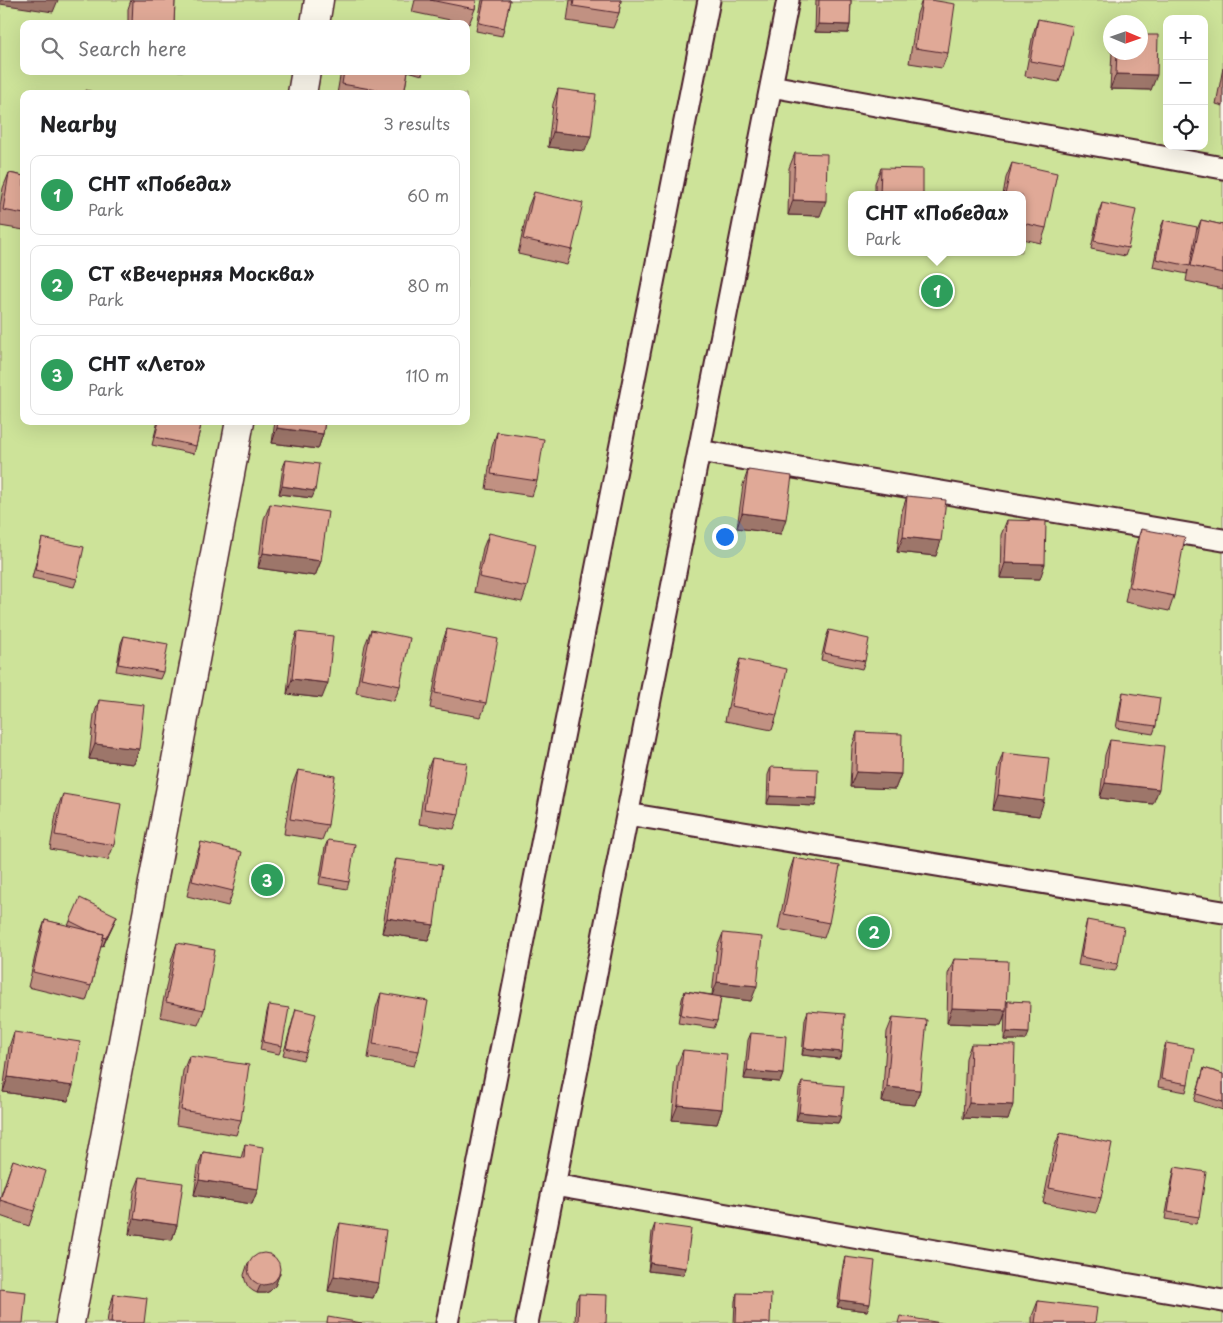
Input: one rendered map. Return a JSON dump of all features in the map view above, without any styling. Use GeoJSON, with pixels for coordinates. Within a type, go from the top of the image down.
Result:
{"type":"FeatureCollection","features":[{"type":"Feature","properties":{"kind":"street"},"geometry":{"type":"LineString","coordinates":[[316,20],[319,0]]}},
{"type":"Feature","properties":{"kind":"street"},"geometry":{"type":"LineString","coordinates":[[303,90],[305,75]]}},
{"type":"Feature","properties":{"kind":"street"},"geometry":{"type":"LineString","coordinates":[[70,1323],[239,425]]}},
{"type":"Feature","properties":{"kind":"lane"},"geometry":{"type":"LineString","coordinates":[[447,1323],[709,0]]}},
{"type":"Feature","properties":{"kind":"lane"},"geometry":{"type":"LineString","coordinates":[[527,1323],[788,0]]}},
{"type":"Feature","properties":{"kind":"lane"},"geometry":{"type":"LineString","coordinates":[[770,86],[1223,168]]}},
{"type":"Feature","properties":{"kind":"lane"},"geometry":{"type":"LineString","coordinates":[[699,451],[1223,540]]}},
{"type":"Feature","properties":{"kind":"lane"},"geometry":{"type":"LineString","coordinates":[[627,814],[1223,912]]}},
{"type":"Feature","properties":{"kind":"lane"},"geometry":{"type":"LineString","coordinates":[[554,1185],[1223,1301]]}},
{"type":"Feature","properties":{"kind":"green space"},"geometry":{"type":"Polygon","coordinates":[[[0,0],[1223,0],[1223,1323],[0,1323],[0,0]]]}},
{"type":"Feature","properties":{"kind":"building"},"geometry":{"type":"Polygon","coordinates":[[[133,0],[175,0],[174,20],[132,20],[133,0]]]}},
{"type":"Feature","properties":{"kind":"building"},"geometry":{"type":"Polygon","coordinates":[[[430,0],[476,0],[475,9],[430,0]]]}},
{"type":"Feature","properties":{"kind":"building"},"geometry":{"type":"Polygon","coordinates":[[[484,0],[510,0],[504,28],[479,23],[484,0]]]}},
{"type":"Feature","properties":{"kind":"building"},"geometry":{"type":"Polygon","coordinates":[[[574,0],[621,0],[619,13],[573,6],[574,0]]]}},
{"type":"Feature","properties":{"kind":"building"},"geometry":{"type":"Polygon","coordinates":[[[819,0],[851,0],[850,25],[818,24],[819,0]]]}},
{"type":"Feature","properties":{"kind":"building"},"geometry":{"type":"Polygon","coordinates":[[[922,0],[955,4],[948,53],[915,48],[922,0]]]}},
{"type":"Feature","properties":{"kind":"building"},"geometry":{"type":"Polygon","coordinates":[[[1038,19],[1073,26],[1064,67],[1030,61],[1038,19]]]}},
{"type":"Feature","properties":{"kind":"building"},"geometry":{"type":"Polygon","coordinates":[[[1148,35],[1158,35],[1157,75],[1116,74],[1117,60],[1148,60],[1148,35]]]}},
{"type":"Feature","properties":{"kind":"building"},"geometry":{"type":"Polygon","coordinates":[[[343,75],[407,75],[405,90],[376,90],[342,84],[343,75]]]}},
{"type":"Feature","properties":{"kind":"building"},"geometry":{"type":"Polygon","coordinates":[[[558,89],[596,94],[591,136],[553,132],[558,89]]]}},
{"type":"Feature","properties":{"kind":"building"},"geometry":{"type":"Polygon","coordinates":[[[795,153],[827,154],[826,201],[793,200],[795,153]]]}},
{"type":"Feature","properties":{"kind":"building"},"geometry":{"type":"Polygon","coordinates":[[[1012,163],[1057,173],[1046,228],[1026,224],[1026,191],[1006,191],[1012,163]]]}},
{"type":"Feature","properties":{"kind":"building"},"geometry":{"type":"Polygon","coordinates":[[[881,168],[923,169],[923,191],[880,191],[881,168]]]}},
{"type":"Feature","properties":{"kind":"building"},"geometry":{"type":"Polygon","coordinates":[[[9,173],[20,175],[20,213],[3,210],[9,173]]]}},
{"type":"Feature","properties":{"kind":"building"},"geometry":{"type":"Polygon","coordinates":[[[534,192],[583,203],[572,250],[523,239],[534,192]]]}},
{"type":"Feature","properties":{"kind":"building"},"geometry":{"type":"Polygon","coordinates":[[[1102,203],[1136,210],[1128,248],[1094,241],[1102,203]]]}},
{"type":"Feature","properties":{"kind":"building"},"geometry":{"type":"Polygon","coordinates":[[[1164,220],[1197,227],[1190,266],[1156,259],[1164,220]]]}},
{"type":"Feature","properties":{"kind":"building"},"geometry":{"type":"Polygon","coordinates":[[[1201,220],[1223,225],[1223,273],[1191,266],[1201,220]]]}},
{"type":"Feature","properties":{"kind":"building"},"geometry":{"type":"Polygon","coordinates":[[[158,425],[201,425],[196,446],[155,437],[158,425]]]}},
{"type":"Feature","properties":{"kind":"building"},"geometry":{"type":"Polygon","coordinates":[[[277,425],[324,425],[323,434],[277,428],[277,425]]]}},
{"type":"Feature","properties":{"kind":"building"},"geometry":{"type":"Polygon","coordinates":[[[497,432],[544,439],[537,481],[491,474],[497,432]]]}},
{"type":"Feature","properties":{"kind":"building"},"geometry":{"type":"Polygon","coordinates":[[[286,460],[319,464],[315,491],[282,486],[286,460]]]}},
{"type":"Feature","properties":{"kind":"building"},"geometry":{"type":"Polygon","coordinates":[[[748,470],[792,476],[786,519],[742,513],[748,470]]]}},
{"type":"Feature","properties":{"kind":"building"},"geometry":{"type":"Polygon","coordinates":[[[907,496],[946,500],[941,541],[903,537],[907,496]]]}},
{"type":"Feature","properties":{"kind":"building"},"geometry":{"type":"Polygon","coordinates":[[[270,504],[328,512],[321,561],[263,553],[270,504]]]}},
{"type":"Feature","properties":{"kind":"building"},"geometry":{"type":"Polygon","coordinates":[[[1007,520],[1046,521],[1045,564],[1005,563],[1007,520]]]}},
{"type":"Feature","properties":{"kind":"building"},"geometry":{"type":"Polygon","coordinates":[[[1141,529],[1185,537],[1174,596],[1130,587],[1141,529]]]}},
{"type":"Feature","properties":{"kind":"building"},"geometry":{"type":"Polygon","coordinates":[[[489,533],[536,544],[527,587],[479,577],[489,533]]]}},
{"type":"Feature","properties":{"kind":"building"},"geometry":{"type":"Polygon","coordinates":[[[42,538],[84,547],[77,579],[35,570],[42,538]]]}},
{"type":"Feature","properties":{"kind":"building"},"geometry":{"type":"Polygon","coordinates":[[[447,629],[498,639],[486,703],[435,693],[447,629]]]}},
{"type":"Feature","properties":{"kind":"building"},"geometry":{"type":"Polygon","coordinates":[[[371,630],[410,638],[400,686],[361,678],[371,630]]]}},
{"type":"Feature","properties":{"kind":"building"},"geometry":{"type":"Polygon","coordinates":[[[829,630],[869,639],[865,661],[824,653],[829,630]]]}},
{"type":"Feature","properties":{"kind":"building"},"geometry":{"type":"Polygon","coordinates":[[[297,632],[333,636],[328,683],[292,679],[297,632]]]}},
{"type":"Feature","properties":{"kind":"building"},"geometry":{"type":"Polygon","coordinates":[[[124,636],[168,644],[163,672],[118,664],[124,636]]]}},
{"type":"Feature","properties":{"kind":"building"},"geometry":{"type":"Polygon","coordinates":[[[740,659],[787,669],[777,715],[731,706],[740,659]]]}},
{"type":"Feature","properties":{"kind":"building"},"geometry":{"type":"Polygon","coordinates":[[[1123,692],[1160,698],[1156,726],[1119,721],[1123,692]]]}},
{"type":"Feature","properties":{"kind":"building"},"geometry":{"type":"Polygon","coordinates":[[[99,700],[144,705],[139,749],[95,744],[99,700]]]}},
{"type":"Feature","properties":{"kind":"building"},"geometry":{"type":"Polygon","coordinates":[[[857,732],[902,734],[901,774],[856,772],[857,732]]]}},
{"type":"Feature","properties":{"kind":"building"},"geometry":{"type":"Polygon","coordinates":[[[1110,740],[1164,746],[1159,789],[1105,783],[1110,740]]]}},
{"type":"Feature","properties":{"kind":"building"},"geometry":{"type":"Polygon","coordinates":[[[1003,753],[1049,758],[1044,801],[998,795],[1003,753]]]}},
{"type":"Feature","properties":{"kind":"building"},"geometry":{"type":"Polygon","coordinates":[[[432,758],[467,763],[459,814],[424,809],[432,758]]]}},
{"type":"Feature","properties":{"kind":"building"},"geometry":{"type":"Polygon","coordinates":[[[771,767],[818,769],[817,798],[770,796],[771,767]]]}},
{"type":"Feature","properties":{"kind":"building"},"geometry":{"type":"Polygon","coordinates":[[[298,770],[335,776],[328,825],[290,819],[298,770]]]}},
{"type":"Feature","properties":{"kind":"building"},"geometry":{"type":"Polygon","coordinates":[[[63,794],[121,804],[114,845],[55,835],[63,794]]]}},
{"type":"Feature","properties":{"kind":"building"},"geometry":{"type":"Polygon","coordinates":[[[328,840],[355,844],[349,882],[322,877],[328,840]]]}},
{"type":"Feature","properties":{"kind":"building"},"geometry":{"type":"Polygon","coordinates":[[[201,842],[242,852],[233,891],[192,881],[201,842]]]}},
{"type":"Feature","properties":{"kind":"building"},"geometry":{"type":"Polygon","coordinates":[[[794,858],[840,866],[829,923],[784,914],[794,858]]]}},
{"type":"Feature","properties":{"kind":"building"},"geometry":{"type":"Polygon","coordinates":[[[396,859],[442,865],[434,925],[387,918],[396,859]]]}},
{"type":"Feature","properties":{"kind":"building"},"geometry":{"type":"Polygon","coordinates":[[[80,898],[117,916],[106,938],[103,937],[104,934],[90,931],[70,921],[80,898]]]}},
{"type":"Feature","properties":{"kind":"building"},"geometry":{"type":"Polygon","coordinates":[[[45,920],[104,934],[91,986],[33,972],[45,920]]]}},
{"type":"Feature","properties":{"kind":"building"},"geometry":{"type":"Polygon","coordinates":[[[1087,920],[1124,927],[1118,964],[1081,957],[1087,920]]]}},
{"type":"Feature","properties":{"kind":"building"},"geometry":{"type":"Polygon","coordinates":[[[723,933],[762,937],[757,986],[717,982],[723,933]]]}},
{"type":"Feature","properties":{"kind":"building"},"geometry":{"type":"Polygon","coordinates":[[[177,943],[215,950],[204,1010],[166,1002],[177,943]]]}},
{"type":"Feature","properties":{"kind":"building"},"geometry":{"type":"Polygon","coordinates":[[[954,959],[1008,961],[1006,1010],[952,1008],[954,959]]]}},
{"type":"Feature","properties":{"kind":"building"},"geometry":{"type":"Polygon","coordinates":[[[685,991],[721,997],[717,1021],[681,1015],[685,991]]]}},
{"type":"Feature","properties":{"kind":"building"},"geometry":{"type":"Polygon","coordinates":[[[381,993],[428,1001],[419,1051],[373,1044],[381,993]]]}},
{"type":"Feature","properties":{"kind":"building"},"geometry":{"type":"Polygon","coordinates":[[[1008,1001],[1030,1002],[1029,1033],[1007,1032],[1008,1001]]]}},
{"type":"Feature","properties":{"kind":"building"},"geometry":{"type":"Polygon","coordinates":[[[269,1005],[289,1008],[282,1046],[263,1042],[269,1005]]]}},
{"type":"Feature","properties":{"kind":"building"},"geometry":{"type":"Polygon","coordinates":[[[296,1009],[316,1014],[306,1053],[286,1048],[296,1009]]]}},
{"type":"Feature","properties":{"kind":"building"},"geometry":{"type":"Polygon","coordinates":[[[808,1011],[845,1014],[842,1052],[804,1048],[808,1011]]]}},
{"type":"Feature","properties":{"kind":"building"},"geometry":{"type":"Polygon","coordinates":[[[893,1017],[927,1020],[920,1090],[887,1087],[893,1017]]]}},
{"type":"Feature","properties":{"kind":"building"},"geometry":{"type":"Polygon","coordinates":[[[14,1032],[80,1042],[73,1086],[8,1077],[14,1032]]]}},
{"type":"Feature","properties":{"kind":"building"},"geometry":{"type":"Polygon","coordinates":[[[751,1033],[786,1036],[783,1074],[747,1071],[751,1033]]]}},
{"type":"Feature","properties":{"kind":"building"},"geometry":{"type":"Polygon","coordinates":[[[1166,1043],[1194,1048],[1188,1084],[1161,1079],[1166,1043]]]}},
{"type":"Feature","properties":{"kind":"building"},"geometry":{"type":"Polygon","coordinates":[[[971,1044],[1015,1045],[1013,1105],[969,1103],[971,1044]]]}},
{"type":"Feature","properties":{"kind":"building"},"geometry":{"type":"Polygon","coordinates":[[[683,1050],[727,1054],[722,1109],[678,1105],[683,1050]]]}},
{"type":"Feature","properties":{"kind":"building"},"geometry":{"type":"Polygon","coordinates":[[[189,1056],[249,1065],[241,1120],[181,1110],[189,1056]]]}},
{"type":"Feature","properties":{"kind":"building"},"geometry":{"type":"Polygon","coordinates":[[[1204,1068],[1223,1074],[1223,1102],[1197,1094],[1204,1068]]]}},
{"type":"Feature","properties":{"kind":"building"},"geometry":{"type":"Polygon","coordinates":[[[802,1082],[844,1086],[841,1116],[799,1112],[802,1082]]]}},
{"type":"Feature","properties":{"kind":"building"},"geometry":{"type":"Polygon","coordinates":[[[1060,1133],[1112,1143],[1101,1198],[1049,1188],[1060,1133]]]}},
{"type":"Feature","properties":{"kind":"building"},"geometry":{"type":"Polygon","coordinates":[[[245,1144],[263,1147],[258,1189],[199,1180],[203,1152],[244,1158],[245,1144]]]}},
{"type":"Feature","properties":{"kind":"building"},"geometry":{"type":"Polygon","coordinates":[[[13,1160],[46,1171],[34,1211],[0,1200],[13,1160]]]}},
{"type":"Feature","properties":{"kind":"building"},"geometry":{"type":"Polygon","coordinates":[[[1175,1167],[1206,1172],[1199,1217],[1168,1212],[1175,1167]]]}},
{"type":"Feature","properties":{"kind":"building"},"geometry":{"type":"Polygon","coordinates":[[[140,1177],[183,1183],[177,1225],[134,1219],[140,1177]]]}},
{"type":"Feature","properties":{"kind":"building"},"geometry":{"type":"Polygon","coordinates":[[[340,1223],[386,1230],[379,1283],[334,1276],[340,1223]]]}},
{"type":"Feature","properties":{"kind":"building"},"geometry":{"type":"Polygon","coordinates":[[[655,1224],[691,1229],[686,1268],[650,1263],[655,1224]]]}},
{"type":"Feature","properties":{"kind":"building"},"geometry":{"type":"Polygon","coordinates":[[[264,1253],[276,1257],[280,1269],[276,1281],[264,1285],[252,1281],[248,1269],[252,1257],[264,1253]]]}},
{"type":"Feature","properties":{"kind":"building"},"geometry":{"type":"Polygon","coordinates":[[[845,1257],[875,1261],[870,1304],[840,1300],[845,1257]]]}},
{"type":"Feature","properties":{"kind":"building"},"geometry":{"type":"Polygon","coordinates":[[[0,1289],[26,1292],[23,1323],[0,1323],[0,1289]]]}},
{"type":"Feature","properties":{"kind":"building"},"geometry":{"type":"Polygon","coordinates":[[[737,1293],[771,1294],[770,1323],[736,1323],[737,1293]]]}},
{"type":"Feature","properties":{"kind":"building"},"geometry":{"type":"Polygon","coordinates":[[[114,1294],[147,1298],[144,1323],[111,1323],[114,1294]]]}},
{"type":"Feature","properties":{"kind":"building"},"geometry":{"type":"Polygon","coordinates":[[[579,1294],[607,1295],[606,1323],[578,1323],[579,1294]]]}},
{"type":"Feature","properties":{"kind":"building"},"geometry":{"type":"Polygon","coordinates":[[[1038,1301],[1097,1308],[1095,1323],[1035,1323],[1038,1301]]]}},
{"type":"Feature","properties":{"kind":"building"},"geometry":{"type":"Polygon","coordinates":[[[900,1316],[941,1323],[898,1323],[900,1316]]]}},
{"type":"Feature","properties":{"kind":"building"},"geometry":{"type":"Polygon","coordinates":[[[328,1317],[362,1323],[327,1323],[328,1317]]]}},
{"type":"Feature","properties":{"kind":"place","name":"СНТ «Победа»"},"geometry":{"type":"Point","coordinates":[937,291]}},
{"type":"Feature","properties":{"kind":"place","name":"СНТ «Лето»"},"geometry":{"type":"Point","coordinates":[267,880]}},
{"type":"Feature","properties":{"kind":"place","name":"СТ «Вечерняя Москва»"},"geometry":{"type":"Point","coordinates":[874,932]}}]}
